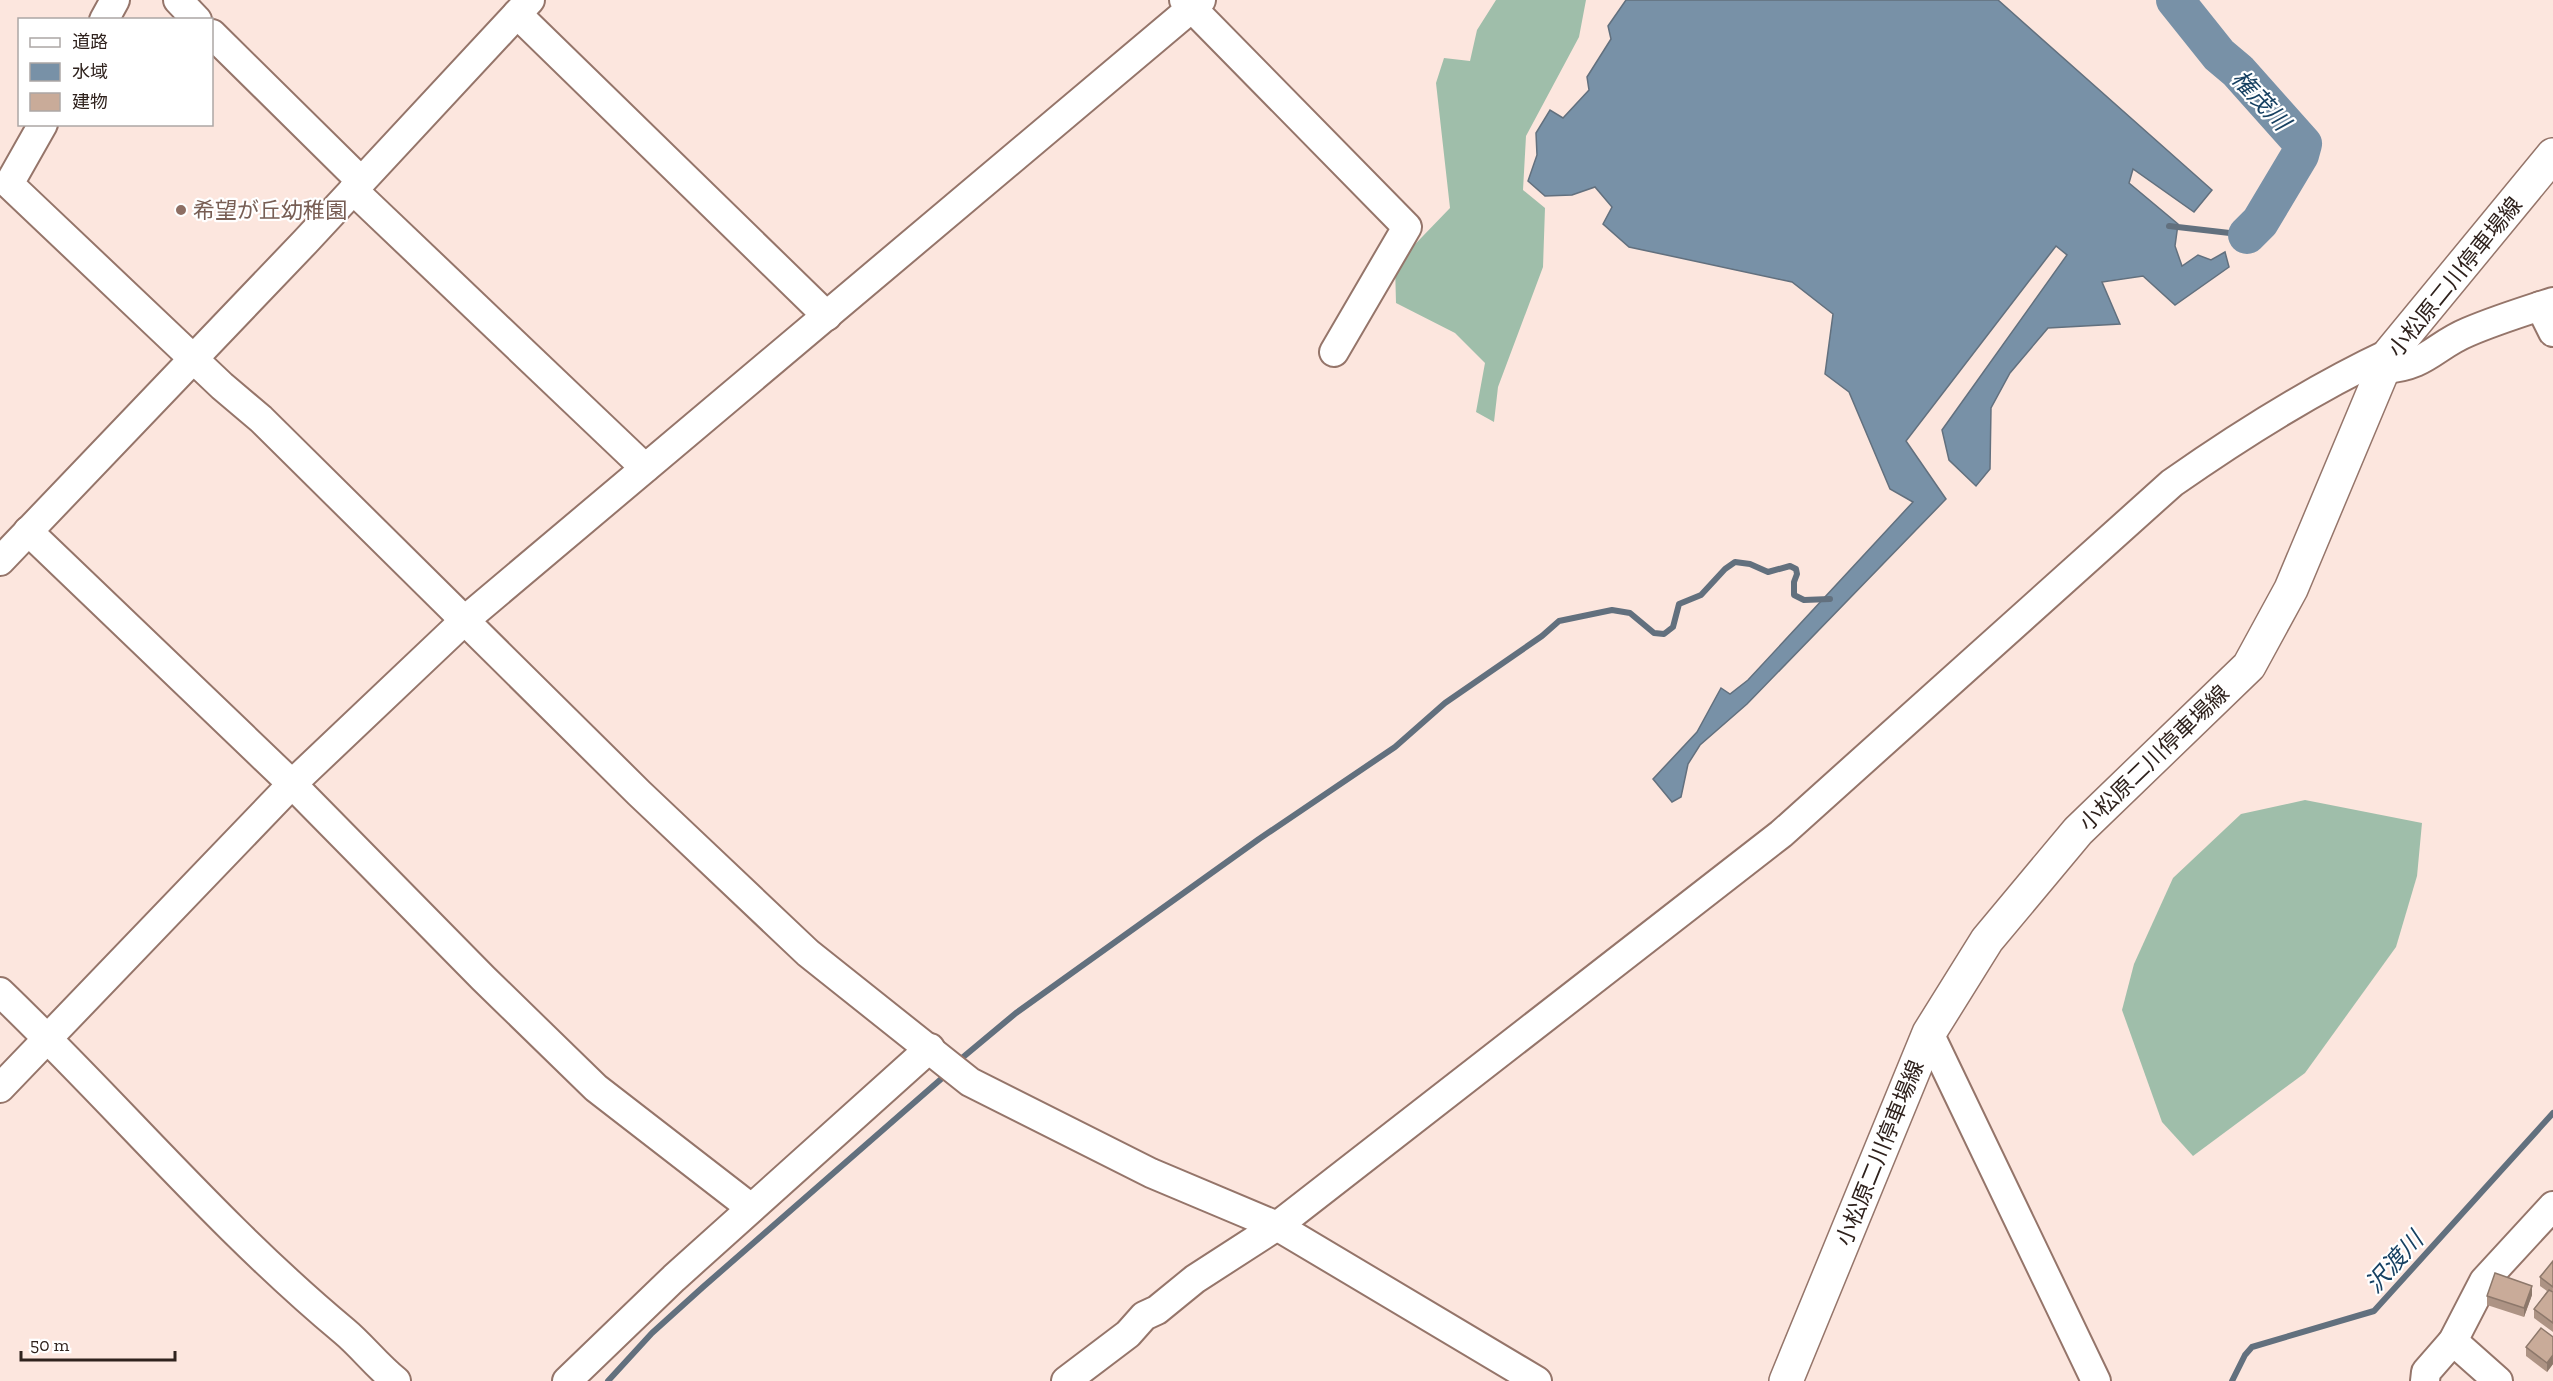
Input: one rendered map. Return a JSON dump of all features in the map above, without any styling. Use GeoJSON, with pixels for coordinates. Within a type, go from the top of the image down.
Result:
{"type":"FeatureCollection","features":[{"type":"Feature","properties":{"kind":"main road","name":"小松原二川停車場線"},"geometry":{"type":"LineString","coordinates":[[1786,1381],[1929,1033],[1987,940],[2078,831],[2249,666],[2291,589],[2387,361],[2553,155]]}},
{"type":"Feature","properties":{"kind":"street"},"geometry":{"type":"LineString","coordinates":[[105,18],[115,0]]}},
{"type":"Feature","properties":{"kind":"street"},"geometry":{"type":"LineString","coordinates":[[178,0],[195,18]]}},
{"type":"Feature","properties":{"kind":"street"},"geometry":{"type":"LineString","coordinates":[[0,1088],[292,784],[465,620],[827,316],[1193,3],[1407,227],[1334,352]]}},
{"type":"Feature","properties":{"kind":"street"},"geometry":{"type":"LineString","coordinates":[[0,561],[524,7],[827,316]]}},
{"type":"Feature","properties":{"kind":"street"},"geometry":{"type":"LineString","coordinates":[[213,35],[357,185],[645,468]]}},
{"type":"Feature","properties":{"kind":"street"},"geometry":{"type":"LineString","coordinates":[[42,126],[9,184],[193,359],[261,419],[639,793],[808,953],[970,1082],[1151,1173],[1277,1226],[1537,1381]]}},
{"type":"Feature","properties":{"kind":"street"},"geometry":{"type":"LineString","coordinates":[[1066,1381],[1128,1334],[1144,1316],[1157,1310],[1194,1279],[1277,1226],[1781,834],[2172,483],[2245,432],[2340,376],[2387,361],[2404,368],[2433,355],[2466,333],[2547,304],[2553,332]]}},
{"type":"Feature","properties":{"kind":"street"},"geometry":{"type":"LineString","coordinates":[[28,531],[292,784],[483,978],[596,1088],[751,1208]]}},
{"type":"Feature","properties":{"kind":"street"},"geometry":{"type":"LineString","coordinates":[[0,992],[213,1209],[290,1283],[346,1332],[374,1364],[396,1381]]}},
{"type":"Feature","properties":{"kind":"street"},"geometry":{"type":"LineString","coordinates":[[1929,1033],[2096,1381]]}},
{"type":"Feature","properties":{"kind":"street"},"geometry":{"type":"LineString","coordinates":[[567,1381],[751,1208],[944,1060]]}},
{"type":"Feature","properties":{"kind":"street"},"geometry":{"type":"LineString","coordinates":[[2425,1381],[2427,1372],[2453,1341],[2484,1281],[2553,1206]]}},
{"type":"Feature","properties":{"kind":"street"},"geometry":{"type":"LineString","coordinates":[[2453,1341],[2498,1381]]}},
{"type":"Feature","properties":{"kind":"green space"},"geometry":{"type":"Polygon","coordinates":[[[1496,0],[1586,0],[1579,37],[1526,136],[1523,190],[1545,208],[1543,267],[1498,387],[1494,422],[1476,412],[1485,363],[1455,333],[1396,303],[1395,265],[1450,208],[1436,83],[1444,58],[1470,61],[1477,30],[1496,0]]]}},
{"type":"Feature","properties":{"kind":"green space"},"geometry":{"type":"Polygon","coordinates":[[[2305,800],[2422,823],[2417,876],[2396,947],[2305,1073],[2193,1156],[2162,1122],[2122,1010],[2134,964],[2173,878],[2241,814],[2305,800]]]}},
{"type":"Feature","properties":{"kind":"water"},"geometry":{"type":"Polygon","coordinates":[[[1626,0],[1998,0],[2212,190],[2194,212],[2133,169],[2129,183],[2178,224],[2175,246],[2182,266],[2198,255],[2211,260],[2225,252],[2229,267],[2175,305],[2143,276],[2102,282],[2120,324],[2048,328],[2010,373],[1991,408],[1990,469],[1976,486],[1949,460],[1942,430],[2067,255],[2056,246],[1906,441],[1946,499],[1747,704],[1700,745],[1688,764],[1681,797],[1672,802],[1653,779],[1697,732],[1721,688],[1730,694],[1748,680],[1913,502],[1890,489],[1849,392],[1825,374],[1833,314],[1792,282],[1629,247],[1603,224],[1612,207],[1595,187],[1572,195],[1545,196],[1528,181],[1537,155],[1536,133],[1550,110],[1563,118],[1589,90],[1587,77],[1611,39],[1608,26],[1626,0]]]}},
{"type":"Feature","properties":{"kind":"building"},"geometry":{"type":"Polygon","coordinates":[[[2553,1261],[2553,1287],[2540,1277],[2553,1261]]]}},
{"type":"Feature","properties":{"kind":"building"},"geometry":{"type":"Polygon","coordinates":[[[2495,1273],[2532,1286],[2524,1308],[2487,1296],[2495,1273]]]}},
{"type":"Feature","properties":{"kind":"building"},"geometry":{"type":"Polygon","coordinates":[[[2549,1290],[2553,1292],[2553,1323],[2534,1309],[2549,1290]]]}},
{"type":"Feature","properties":{"kind":"building"},"geometry":{"type":"Polygon","coordinates":[[[2541,1328],[2553,1337],[2553,1355],[2547,1363],[2526,1347],[2541,1328]]]}},
{"type":"Feature","properties":{"kind":"waterway","name":"権茂川"},"geometry":{"type":"LineString","coordinates":[[2175,0],[2219,55],[2238,71],[2303,144],[2300,155],[2260,222],[2247,235]]}},
{"type":"Feature","properties":{"kind":"waterway"},"geometry":{"type":"LineString","coordinates":[[2169,226],[2247,235]]}},
{"type":"Feature","properties":{"kind":"waterway"},"geometry":{"type":"LineString","coordinates":[[956,1063],[1016,1013],[1259,839],[1395,747],[1445,703],[1542,636],[1559,621],[1612,610],[1630,613],[1654,633],[1664,634],[1673,627],[1679,604],[1701,595],[1725,569],[1735,562],[1750,564],[1768,572],[1790,566],[1796,569],[1797,574],[1794,582],[1794,595],[1804,600],[1830,599]]}},
{"type":"Feature","properties":{"kind":"waterway"},"geometry":{"type":"LineString","coordinates":[[608,1381],[652,1333],[948,1073]]}},
{"type":"Feature","properties":{"kind":"waterway","name":"沢渡川"},"geometry":{"type":"LineString","coordinates":[[2232,1381],[2245,1355],[2252,1347],[2374,1311],[2553,1113]]}},
{"type":"Feature","properties":{"kind":"place","name":"希望が丘幼稚園"},"geometry":{"type":"Point","coordinates":[181,210]}}]}
